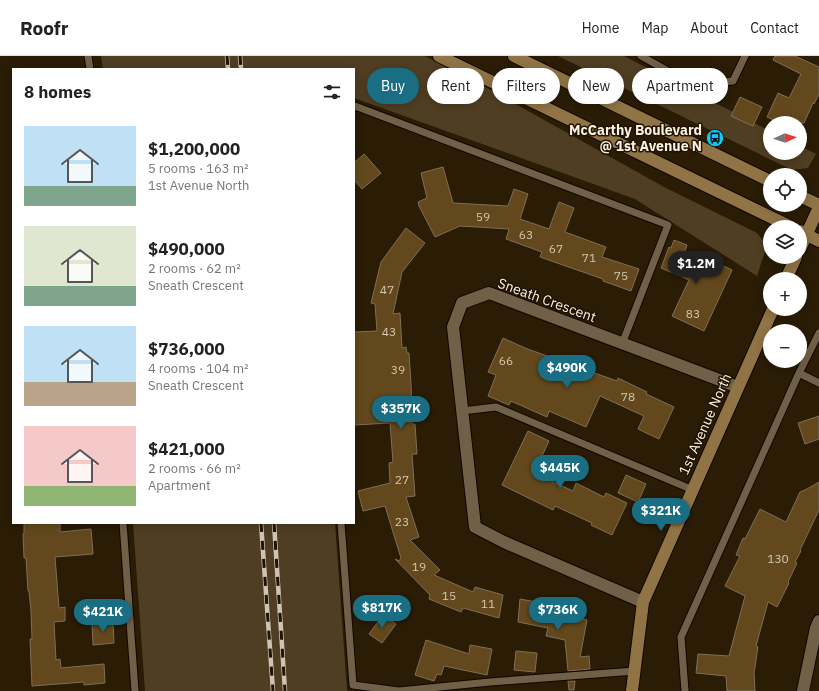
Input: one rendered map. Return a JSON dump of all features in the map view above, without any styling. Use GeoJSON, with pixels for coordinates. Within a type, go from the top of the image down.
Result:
{"type":"FeatureCollection","features":[{"type":"Feature","properties":{"kind":"main road"},"geometry":{"type":"LineString","coordinates":[[439,56],[777,220]]}},
{"type":"Feature","properties":{"kind":"main road"},"geometry":{"type":"LineString","coordinates":[[514,56],[763,178]]}},
{"type":"Feature","properties":{"kind":"main road"},"geometry":{"type":"LineString","coordinates":[[807,200],[819,206],[807,226]]}},
{"type":"Feature","properties":{"kind":"main road"},"geometry":{"type":"LineString","coordinates":[[807,235],[819,241]]}},
{"type":"Feature","properties":{"kind":"main road","name":"1st Avenue North"},"geometry":{"type":"LineString","coordinates":[[632,691],[643,602],[770,316]]}},
{"type":"Feature","properties":{"kind":"street","name":"Sneath Crescent"},"geometry":{"type":"LineString","coordinates":[[643,602],[504,542],[474,527],[453,327],[462,303],[489,293],[738,387]]}},
{"type":"Feature","properties":{"kind":"street"},"geometry":{"type":"LineString","coordinates":[[803,691],[816,628],[819,621]]}},
{"type":"Feature","properties":{"kind":"lane"},"geometry":{"type":"LineString","coordinates":[[88,56],[90,68]]}},
{"type":"Feature","properties":{"kind":"lane"},"geometry":{"type":"LineString","coordinates":[[641,56],[693,85],[733,81],[745,56]]}},
{"type":"Feature","properties":{"kind":"lane"},"geometry":{"type":"LineString","coordinates":[[355,106],[668,225],[622,344]]}},
{"type":"Feature","properties":{"kind":"lane"},"geometry":{"type":"LineString","coordinates":[[685,691],[681,637],[799,373],[819,333]]}},
{"type":"Feature","properties":{"kind":"lane"},"geometry":{"type":"LineString","coordinates":[[799,373],[819,383]]}},
{"type":"Feature","properties":{"kind":"lane"},"geometry":{"type":"LineString","coordinates":[[462,411],[496,407],[693,490]]}},
{"type":"Feature","properties":{"kind":"lane"},"geometry":{"type":"LineString","coordinates":[[123,524],[135,691]]}},
{"type":"Feature","properties":{"kind":"lane"},"geometry":{"type":"LineString","coordinates":[[341,524],[353,684],[399,691],[490,682],[635,671]]}},
{"type":"Feature","properties":{"kind":"shaded area"},"geometry":{"type":"Polygon","coordinates":[[[101,56],[425,56],[450,68],[427,68],[427,104],[484,104],[484,86],[492,91],[492,104],[516,104],[664,187],[757,233],[763,240],[763,257],[757,276],[635,199],[371,104],[419,104],[419,68],[367,68],[367,103],[355,98],[355,68],[103,68],[101,56]]]}},
{"type":"Feature","properties":{"kind":"shaded area"},"geometry":{"type":"Polygon","coordinates":[[[558,56],[624,56],[647,68],[632,68],[632,92],[624,88],[624,68],[583,68],[558,56]]]}},
{"type":"Feature","properties":{"kind":"shaded area"},"geometry":{"type":"Polygon","coordinates":[[[657,104],[717,104],[763,127],[763,156],[657,104]]]}},
{"type":"Feature","properties":{"kind":"shaded area"},"geometry":{"type":"Polygon","coordinates":[[[807,150],[816,154],[808,168],[788,168],[771,160],[807,160],[807,150]]]}},
{"type":"Feature","properties":{"kind":"shaded area"},"geometry":{"type":"Polygon","coordinates":[[[133,524],[335,524],[347,691],[145,691],[133,524]]]}},
{"type":"Feature","properties":{"kind":"building"},"geometry":{"type":"Polygon","coordinates":[[[775,56],[795,56],[819,67],[819,94],[807,116],[767,116],[778,93],[789,98],[801,74],[773,60],[775,56]]]}},
{"type":"Feature","properties":{"kind":"building"},"geometry":{"type":"Polygon","coordinates":[[[740,97],[762,107],[753,126],[731,116],[740,97]]]}},
{"type":"Feature","properties":{"kind":"building"},"geometry":{"type":"Polygon","coordinates":[[[364,154],[381,173],[362,189],[355,181],[355,162],[364,154]]]}},
{"type":"Feature","properties":{"kind":"building"},"geometry":{"type":"Polygon","coordinates":[[[443,167],[453,203],[508,206],[514,189],[528,194],[520,219],[549,229],[559,202],[574,208],[565,232],[606,247],[602,257],[639,269],[631,291],[603,281],[603,279],[540,257],[542,252],[506,239],[509,229],[460,226],[435,237],[418,202],[427,198],[421,173],[443,167]]]}},
{"type":"Feature","properties":{"kind":"building"},"geometry":{"type":"Polygon","coordinates":[[[406,228],[425,243],[402,272],[393,314],[400,313],[402,348],[406,347],[407,353],[409,353],[412,424],[415,424],[417,454],[412,454],[415,496],[406,497],[419,537],[410,540],[440,570],[434,575],[473,592],[475,587],[503,595],[499,618],[463,608],[461,612],[429,599],[430,595],[395,559],[399,561],[401,558],[385,506],[363,511],[358,491],[390,483],[389,463],[393,462],[390,423],[355,425],[355,332],[377,331],[375,304],[371,303],[381,262],[406,228]]]}},
{"type":"Feature","properties":{"kind":"building"},"geometry":{"type":"Polygon","coordinates":[[[674,240],[687,245],[684,254],[709,264],[711,260],[732,270],[704,331],[672,316],[689,280],[661,268],[669,247],[671,248],[674,240]]]}},
{"type":"Feature","properties":{"kind":"building"},"geometry":{"type":"Polygon","coordinates":[[[503,338],[525,348],[617,381],[618,378],[647,392],[646,394],[674,407],[659,439],[638,429],[644,416],[600,396],[586,427],[549,411],[547,417],[511,401],[509,405],[488,396],[496,375],[488,372],[503,338]]]}},
{"type":"Feature","properties":{"kind":"building"},"geometry":{"type":"Polygon","coordinates":[[[819,416],[819,439],[805,444],[798,423],[819,416]]]}},
{"type":"Feature","properties":{"kind":"building"},"geometry":{"type":"Polygon","coordinates":[[[528,431],[549,441],[534,473],[573,491],[576,483],[604,497],[606,493],[627,503],[612,535],[591,525],[592,523],[555,506],[553,510],[502,485],[528,431]]]}},
{"type":"Feature","properties":{"kind":"building"},"geometry":{"type":"Polygon","coordinates":[[[626,475],[646,484],[638,502],[618,493],[626,475]]]}},
{"type":"Feature","properties":{"kind":"building"},"geometry":{"type":"Polygon","coordinates":[[[819,482],[819,510],[795,562],[797,563],[788,582],[789,583],[777,607],[768,602],[756,646],[758,647],[754,673],[755,691],[727,691],[726,676],[696,673],[698,654],[729,656],[745,596],[725,586],[740,556],[736,555],[743,538],[745,539],[760,509],[786,522],[800,492],[819,482]]]}},
{"type":"Feature","properties":{"kind":"building"},"geometry":{"type":"Polygon","coordinates":[[[24,524],[60,524],[60,532],[91,529],[93,554],[55,557],[59,608],[65,607],[65,621],[54,622],[56,660],[60,659],[61,668],[104,664],[105,683],[84,685],[84,682],[32,686],[30,639],[32,639],[31,611],[26,558],[24,558],[24,524]]]}},
{"type":"Feature","properties":{"kind":"building"},"geometry":{"type":"Polygon","coordinates":[[[520,599],[547,604],[546,612],[587,620],[580,657],[589,656],[590,669],[568,671],[565,640],[546,636],[548,628],[518,622],[520,599]]]}},
{"type":"Feature","properties":{"kind":"building"},"geometry":{"type":"Polygon","coordinates":[[[383,615],[396,624],[382,643],[369,634],[383,615]]]}},
{"type":"Feature","properties":{"kind":"building"},"geometry":{"type":"Polygon","coordinates":[[[113,622],[114,643],[93,645],[92,623],[113,622]]]}},
{"type":"Feature","properties":{"kind":"building"},"geometry":{"type":"Polygon","coordinates":[[[426,640],[469,654],[470,645],[492,649],[487,675],[444,666],[441,675],[437,674],[434,681],[415,675],[426,640]]]}},
{"type":"Feature","properties":{"kind":"building"},"geometry":{"type":"Polygon","coordinates":[[[516,651],[537,653],[535,672],[514,670],[516,651]]]}},
{"type":"Feature","properties":{"kind":"building"},"geometry":{"type":"Polygon","coordinates":[[[568,681],[575,681],[574,690],[569,690],[568,681]]]}},
{"type":"Feature","properties":{"kind":"railway"},"geometry":{"type":"LineString","coordinates":[[227,56],[228,68]]}},
{"type":"Feature","properties":{"kind":"railway"},"geometry":{"type":"LineString","coordinates":[[240,56],[241,68]]}},
{"type":"Feature","properties":{"kind":"railway"},"geometry":{"type":"LineString","coordinates":[[261,524],[273,691]]}},
{"type":"Feature","properties":{"kind":"railway"},"geometry":{"type":"LineString","coordinates":[[274,524],[285,691]]}},
{"type":"Feature","properties":{"kind":"place","name":"McCarthy Boulevard @ 1st Avenue N"},"geometry":{"type":"Point","coordinates":[715,138]}}]}
